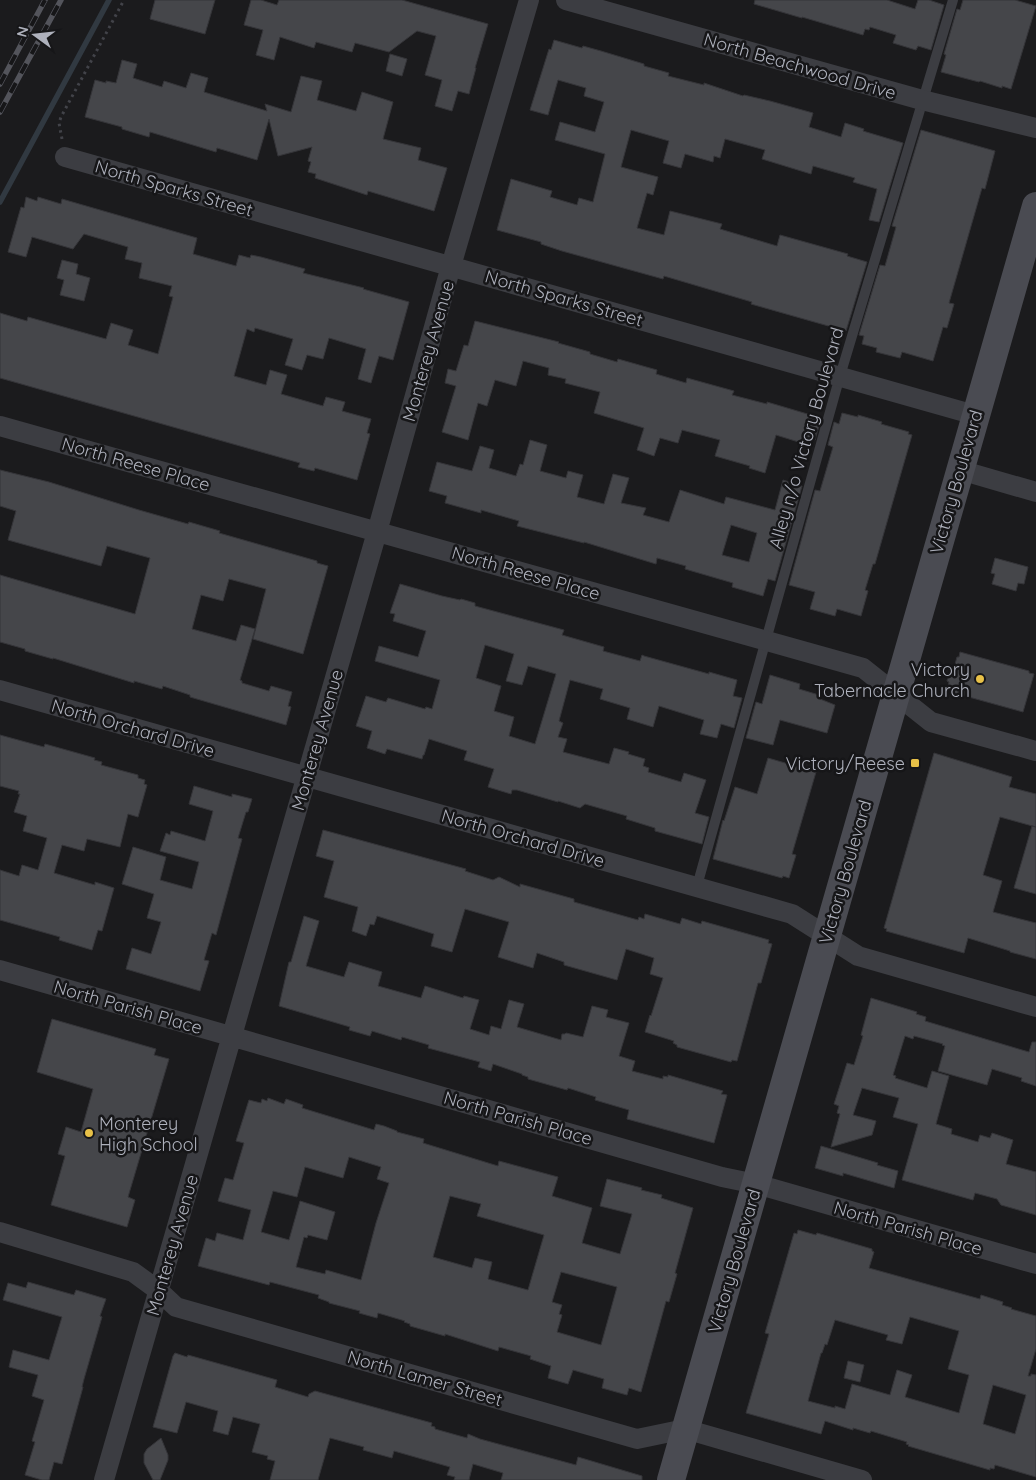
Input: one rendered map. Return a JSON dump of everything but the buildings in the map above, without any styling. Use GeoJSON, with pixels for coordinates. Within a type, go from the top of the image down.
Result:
{"type":"FeatureCollection","features":[{"type":"Feature","properties":{"kind":"main road","name":"Victory Boulevard"},"geometry":{"type":"LineString","coordinates":[[671,1480],[975,415],[1034,221]]}},
{"type":"Feature","properties":{"kind":"street","name":"Monterey Avenue"},"geometry":{"type":"LineString","coordinates":[[104,1480],[377,532],[451,266],[529,0]]}},
{"type":"Feature","properties":{"kind":"street","name":"North Beachwood Drive"},"geometry":{"type":"LineString","coordinates":[[566,0],[922,100],[1036,128]]}},
{"type":"Feature","properties":{"kind":"street","name":"North Sparks Street"},"geometry":{"type":"LineString","coordinates":[[65,157],[975,415]]}},
{"type":"Feature","properties":{"kind":"street","name":"North Reese Place"},"geometry":{"type":"LineString","coordinates":[[0,426],[863,668],[931,722],[1036,751]]}},
{"type":"Feature","properties":{"kind":"street"},"geometry":{"type":"LineString","coordinates":[[960,470],[1036,492]]}},
{"type":"Feature","properties":{"kind":"street","name":"North Orchard Drive"},"geometry":{"type":"LineString","coordinates":[[0,690],[792,914],[858,956],[1036,1007]]}},
{"type":"Feature","properties":{"kind":"street","name":"North Parish Place"},"geometry":{"type":"LineString","coordinates":[[0,970],[722,1177],[756,1184],[1036,1264]]}},
{"type":"Feature","properties":{"kind":"street","name":"North Lamer Street"},"geometry":{"type":"LineString","coordinates":[[0,1232],[133,1272],[176,1306],[183,1309],[637,1439],[685,1429],[862,1480]]}},
{"type":"Feature","properties":{"kind":"lane","name":"Alley n/o Victory Boulevard"},"geometry":{"type":"LineString","coordinates":[[696,886],[840,376],[953,0]]}},
{"type":"Feature","properties":{"kind":"path"},"geometry":{"type":"LineString","coordinates":[[65,157],[59,123],[61,117],[124,0]]}},
{"type":"Feature","properties":{"kind":"waterway"},"geometry":{"type":"LineString","coordinates":[[0,202],[109,0]]}},
{"type":"Feature","properties":{"kind":"railway"},"geometry":{"type":"LineString","coordinates":[[0,84],[45,0]]}},
{"type":"Feature","properties":{"kind":"railway"},"geometry":{"type":"LineString","coordinates":[[0,112],[61,0]]}},
{"type":"Feature","properties":{"kind":"place","name":"Victory Tabernacle Church"},"geometry":{"type":"Point","coordinates":[980,679]}},
{"type":"Feature","properties":{"kind":"place","name":"Victory/Reese"},"geometry":{"type":"Point","coordinates":[915,763]}},
{"type":"Feature","properties":{"kind":"place","name":"Monterey High School"},"geometry":{"type":"Point","coordinates":[89,1133]}}]}
